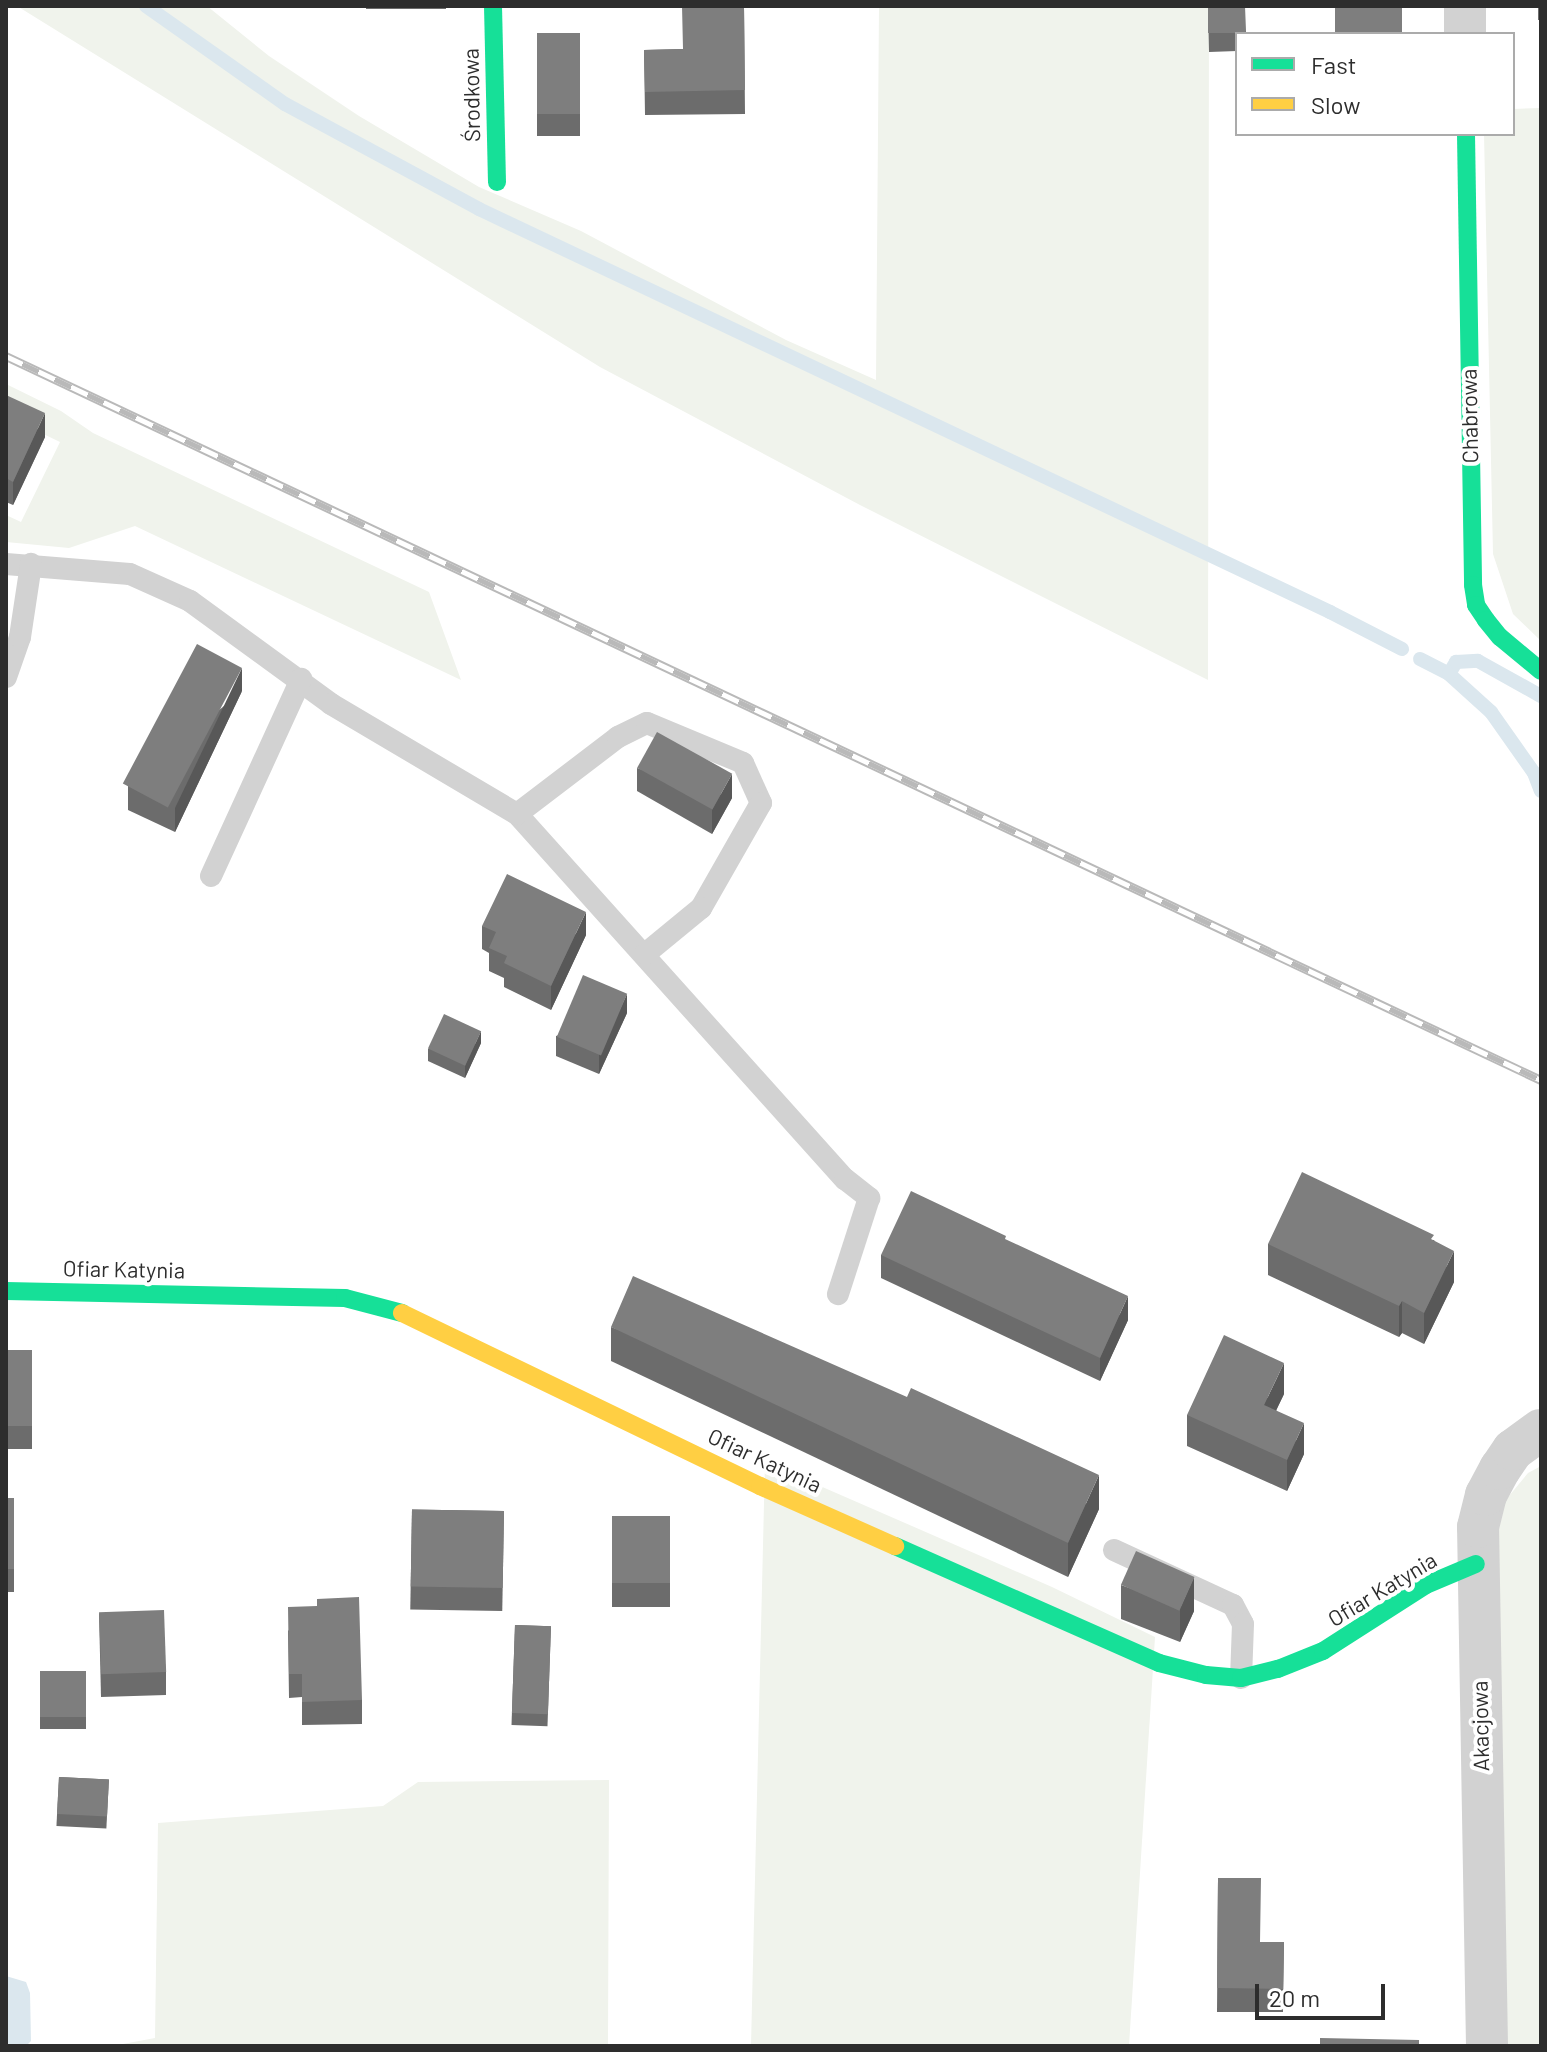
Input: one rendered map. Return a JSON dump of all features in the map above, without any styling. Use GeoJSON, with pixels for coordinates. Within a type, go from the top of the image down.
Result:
{"type":"FeatureCollection","features":[{"type":"Feature","properties":{"kind":"street","name":"Środkowa"},"geometry":{"type":"LineString","coordinates":[[493,6],[497,182]]}},
{"type":"Feature","properties":{"kind":"street"},"geometry":{"type":"LineString","coordinates":[[1465,6],[1465,32]]}},
{"type":"Feature","properties":{"kind":"street","name":"Chabrowa"},"geometry":{"type":"LineString","coordinates":[[1466,136],[1473,585],[1476,605],[1486,620],[1500,637],[1541,671]]}},
{"type":"Feature","properties":{"kind":"street","name":"Ofiar Katynia"},"geometry":{"type":"LineString","coordinates":[[6,1291],[345,1298],[382,1306],[425,1322],[760,1486],[1159,1663],[1206,1675],[1241,1678],[1278,1669],[1323,1651],[1426,1585],[1476,1564]]}},
{"type":"Feature","properties":{"kind":"street","name":"Akacjowa"},"geometry":{"type":"LineString","coordinates":[[1487,2046],[1476,1564],[1478,1527],[1486,1495],[1513,1450],[1541,1430]]}},
{"type":"Feature","properties":{"kind":"lane"},"geometry":{"type":"LineString","coordinates":[[6,564],[130,574],[190,601],[301,679],[331,704],[517,814],[845,1179],[869,1198],[838,1294]]}},
{"type":"Feature","properties":{"kind":"lane"},"geometry":{"type":"LineString","coordinates":[[6,677],[20,637],[31,564]]}},
{"type":"Feature","properties":{"kind":"lane"},"geometry":{"type":"LineString","coordinates":[[211,876],[301,679]]}},
{"type":"Feature","properties":{"kind":"lane"},"geometry":{"type":"LineString","coordinates":[[517,814],[618,737],[647,723],[743,763],[761,803],[701,908],[645,954]]}},
{"type":"Feature","properties":{"kind":"lane"},"geometry":{"type":"LineString","coordinates":[[1114,1550],[1233,1605],[1243,1624],[1241,1678]]}},
{"type":"Feature","properties":{"kind":"shaded area"},"geometry":{"type":"Polygon","coordinates":[[[17,6],[207,6],[269,56],[359,116],[479,187],[581,231],[786,340],[876,380],[879,6],[1209,6],[1208,680],[860,505],[600,367],[17,6]]]}},
{"type":"Feature","properties":{"kind":"shaded area"},"geometry":{"type":"Polygon","coordinates":[[[1541,108],[1541,641],[1513,614],[1493,554],[1484,136],[1515,136],[1515,109],[1541,108]]]}},
{"type":"Feature","properties":{"kind":"shaded area"},"geometry":{"type":"Polygon","coordinates":[[[6,384],[61,411],[93,433],[429,592],[461,680],[135,526],[69,548],[6,542],[6,515],[21,522],[60,442],[6,416],[6,384]]]}},
{"type":"Feature","properties":{"kind":"shaded area"},"geometry":{"type":"Polygon","coordinates":[[[765,1462],[1052,1587],[1155,1637],[1129,2046],[751,2046],[765,1462]]]}},
{"type":"Feature","properties":{"kind":"shaded area"},"geometry":{"type":"Polygon","coordinates":[[[1541,1466],[1541,2046],[1499,2046],[1490,1576],[1504,1502],[1528,1473],[1541,1466]]]}},
{"type":"Feature","properties":{"kind":"shaded area"},"geometry":{"type":"Polygon","coordinates":[[[609,1780],[608,2046],[112,2046],[155,2038],[158,1823],[383,1806],[418,1782],[609,1780]]]}},
{"type":"Feature","properties":{"kind":"shaded area"},"geometry":{"type":"Polygon","coordinates":[[[6,1976],[26,1982],[30,1993],[31,2041],[26,2046],[6,2046],[6,1976]]]}},
{"type":"Feature","properties":{"kind":"building"},"geometry":{"type":"Polygon","coordinates":[[[682,6],[744,6],[745,90],[645,92],[644,50],[683,49],[682,6]]]}},
{"type":"Feature","properties":{"kind":"building"},"geometry":{"type":"Polygon","coordinates":[[[1208,6],[1245,6],[1245,32],[1208,33],[1208,6]]]}},
{"type":"Feature","properties":{"kind":"building"},"geometry":{"type":"Polygon","coordinates":[[[1335,6],[1402,6],[1402,32],[1335,32],[1335,6]]]}},
{"type":"Feature","properties":{"kind":"building"},"geometry":{"type":"Polygon","coordinates":[[[537,33],[580,33],[580,114],[537,114],[537,33]]]}},
{"type":"Feature","properties":{"kind":"building"},"geometry":{"type":"Polygon","coordinates":[[[6,395],[45,413],[13,482],[6,478],[6,395]]]}},
{"type":"Feature","properties":{"kind":"building"},"geometry":{"type":"Polygon","coordinates":[[[197,644],[242,668],[168,807],[123,784],[197,644]]]}},
{"type":"Feature","properties":{"kind":"building"},"geometry":{"type":"Polygon","coordinates":[[[657,732],[732,774],[712,810],[637,768],[657,732]]]}},
{"type":"Feature","properties":{"kind":"building"},"geometry":{"type":"Polygon","coordinates":[[[507,874],[586,912],[551,986],[504,963],[507,956],[489,948],[496,932],[482,926],[507,874]]]}},
{"type":"Feature","properties":{"kind":"building"},"geometry":{"type":"Polygon","coordinates":[[[583,975],[627,994],[601,1055],[557,1037],[583,975]]]}},
{"type":"Feature","properties":{"kind":"building"},"geometry":{"type":"Polygon","coordinates":[[[444,1014],[481,1031],[465,1066],[428,1048],[444,1014]]]}},
{"type":"Feature","properties":{"kind":"building"},"geometry":{"type":"Polygon","coordinates":[[[1302,1172],[1434,1235],[1431,1239],[1454,1251],[1424,1313],[1402,1301],[1399,1306],[1268,1244],[1302,1172]]]}},
{"type":"Feature","properties":{"kind":"building"},"geometry":{"type":"Polygon","coordinates":[[[911,1191],[1128,1296],[1100,1358],[881,1255],[911,1191]]]}},
{"type":"Feature","properties":{"kind":"building"},"geometry":{"type":"Polygon","coordinates":[[[633,1276],[907,1397],[911,1388],[1099,1475],[1068,1543],[611,1327],[633,1276]]]}},
{"type":"Feature","properties":{"kind":"building"},"geometry":{"type":"Polygon","coordinates":[[[1224,1335],[1284,1363],[1264,1405],[1304,1423],[1287,1460],[1187,1415],[1224,1335]]]}},
{"type":"Feature","properties":{"kind":"building"},"geometry":{"type":"Polygon","coordinates":[[[6,1350],[32,1350],[32,1426],[6,1426],[6,1350]]]}},
{"type":"Feature","properties":{"kind":"building"},"geometry":{"type":"Polygon","coordinates":[[[6,1498],[14,1498],[14,1569],[6,1569],[6,1498]]]}},
{"type":"Feature","properties":{"kind":"building"},"geometry":{"type":"Polygon","coordinates":[[[412,1509],[504,1511],[503,1588],[411,1586],[412,1509]]]}},
{"type":"Feature","properties":{"kind":"building"},"geometry":{"type":"Polygon","coordinates":[[[612,1516],[670,1516],[670,1583],[612,1583],[612,1516]]]}},
{"type":"Feature","properties":{"kind":"building"},"geometry":{"type":"Polygon","coordinates":[[[1136,1551],[1194,1577],[1179,1611],[1121,1585],[1136,1551]]]}},
{"type":"Feature","properties":{"kind":"building"},"geometry":{"type":"Polygon","coordinates":[[[359,1597],[362,1700],[302,1702],[302,1674],[289,1674],[288,1607],[317,1606],[317,1599],[359,1597]]]}},
{"type":"Feature","properties":{"kind":"building"},"geometry":{"type":"Polygon","coordinates":[[[164,1610],[166,1672],[101,1674],[99,1612],[164,1610]]]}},
{"type":"Feature","properties":{"kind":"building"},"geometry":{"type":"Polygon","coordinates":[[[515,1625],[551,1626],[548,1714],[512,1713],[515,1625]]]}},
{"type":"Feature","properties":{"kind":"building"},"geometry":{"type":"Polygon","coordinates":[[[40,1671],[86,1671],[86,1717],[40,1717],[40,1671]]]}},
{"type":"Feature","properties":{"kind":"building"},"geometry":{"type":"Polygon","coordinates":[[[59,1777],[109,1780],[107,1817],[57,1814],[59,1777]]]}},
{"type":"Feature","properties":{"kind":"building"},"geometry":{"type":"Polygon","coordinates":[[[1218,1878],[1261,1878],[1260,1942],[1284,1942],[1283,1989],[1217,1988],[1218,1878]]]}},
{"type":"Feature","properties":{"kind":"building"},"geometry":{"type":"Polygon","coordinates":[[[1320,2038],[1419,2040],[1419,2046],[1320,2046],[1320,2038]]]}},
{"type":"Feature","properties":{"kind":"waterway"},"geometry":{"type":"LineString","coordinates":[[146,6],[285,104],[479,209],[1330,612],[1402,649]]}},
{"type":"Feature","properties":{"kind":"waterway"},"geometry":{"type":"LineString","coordinates":[[1420,659],[1449,674],[1491,712],[1534,773],[1541,791]]}},
{"type":"Feature","properties":{"kind":"waterway"},"geometry":{"type":"LineString","coordinates":[[1449,674],[1456,662],[1478,661],[1541,696]]}},
{"type":"Feature","properties":{"kind":"railway"},"geometry":{"type":"LineString","coordinates":[[6,356],[1541,1080]]}},
{"type":"Feature","properties":{"kind":"traffic: fast"},"geometry":{"type":"LineString","coordinates":[[493,6],[497,182]]}},
{"type":"Feature","properties":{"kind":"traffic: fast"},"geometry":{"type":"LineString","coordinates":[[1466,136],[1473,585],[1476,605],[1486,620],[1500,637],[1541,671]]}},
{"type":"Feature","properties":{"kind":"traffic: fast"},"geometry":{"type":"LineString","coordinates":[[6,1291],[345,1298],[402,1313]]}},
{"type":"Feature","properties":{"kind":"traffic: fast"},"geometry":{"type":"LineString","coordinates":[[895,1546],[1159,1663],[1206,1675],[1241,1678],[1278,1669],[1323,1651],[1426,1585],[1476,1564]]}},
{"type":"Feature","properties":{"kind":"traffic: slow"},"geometry":{"type":"LineString","coordinates":[[402,1313],[760,1486],[895,1546]]}}]}
